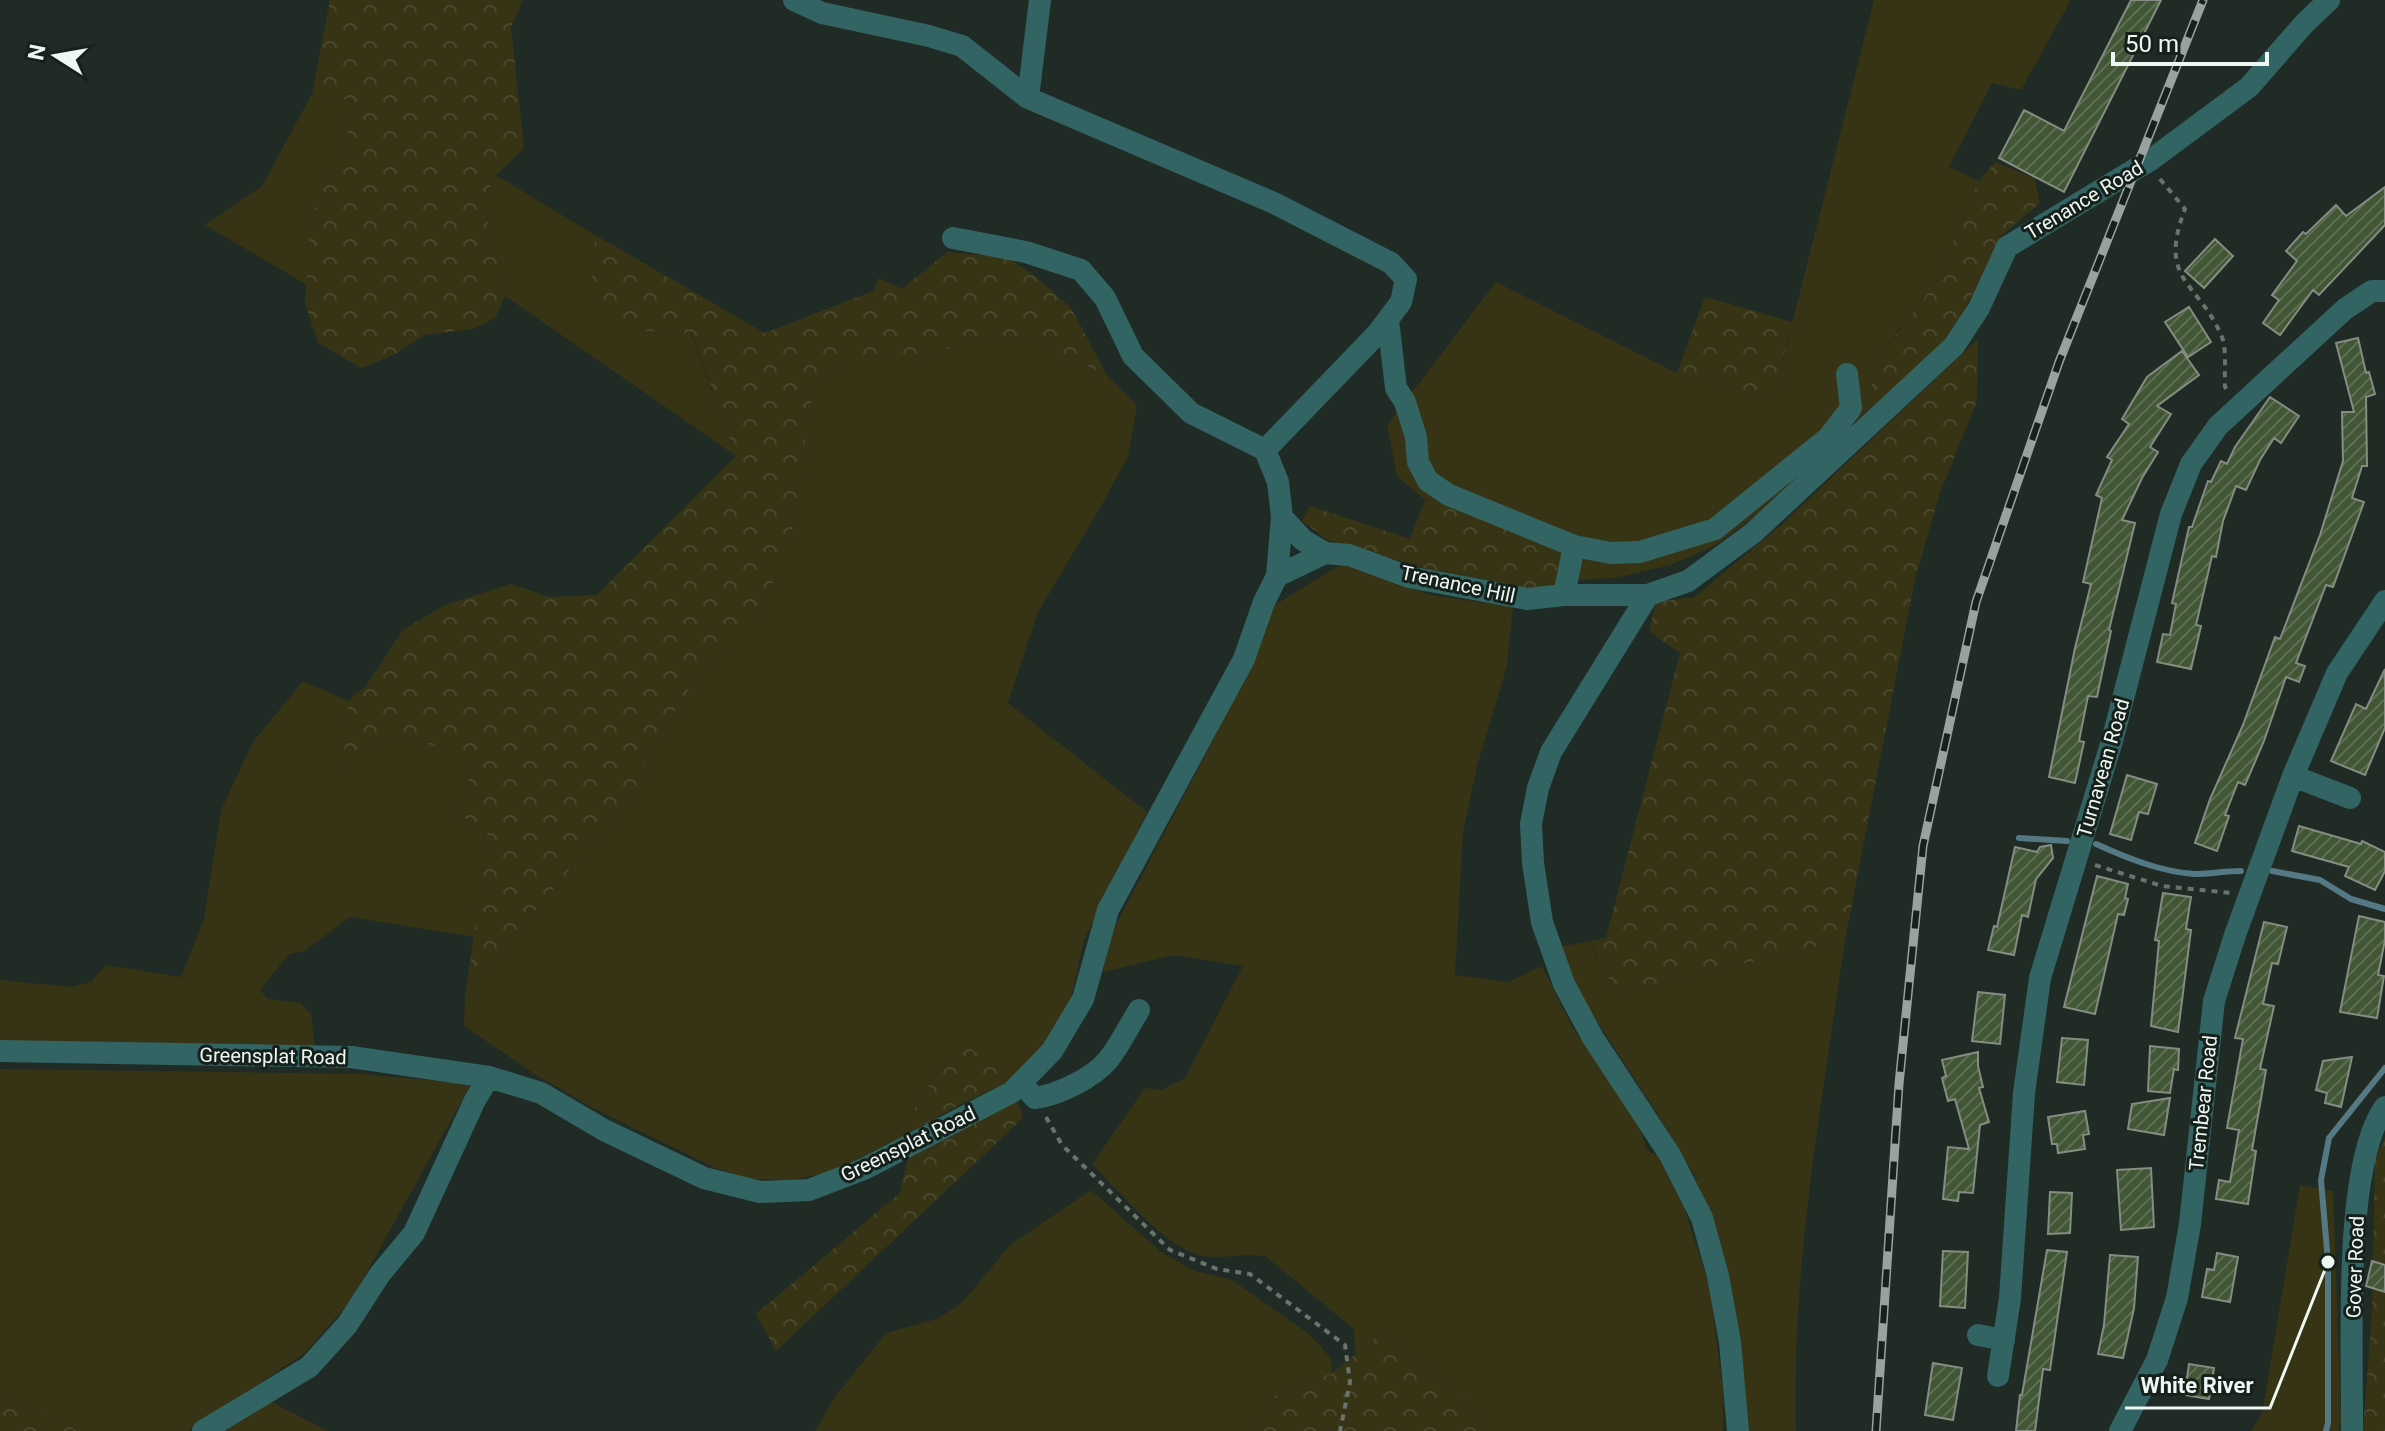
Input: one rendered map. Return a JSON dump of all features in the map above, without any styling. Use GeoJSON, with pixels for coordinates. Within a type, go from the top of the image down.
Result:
{"type":"FeatureCollection","features":[{"type":"Feature","properties":{"kind":"street"},"geometry":{"type":"LineString","coordinates":[[794,0],[822,13],[962,46],[1028,98],[1274,203],[1391,263],[1406,279],[1401,302],[1388,320],[1265,450],[1191,413],[1133,356],[1105,298],[1081,270],[1026,252],[953,238]]}},
{"type":"Feature","properties":{"kind":"street"},"geometry":{"type":"LineString","coordinates":[[1028,98],[1040,0]]}},
{"type":"Feature","properties":{"kind":"street","name":"Trenance Road"},"geometry":{"type":"LineString","coordinates":[[1688,581],[1753,533],[1954,346],[1979,308],[2007,247],[2146,162],[2249,87],[2329,0]]}},
{"type":"Feature","properties":{"kind":"street","name":"Turnavean Road"},"geometry":{"type":"LineString","coordinates":[[1998,1376],[2010,1298],[2024,1093],[2040,978],[2112,741],[2171,514],[2191,464],[2218,426],[2345,309],[2372,291],[2385,291]]}},
{"type":"Feature","properties":{"kind":"street"},"geometry":{"type":"LineString","coordinates":[[1388,320],[1396,388],[1405,402],[1416,437],[1418,462],[1428,481],[1449,495],[1574,546],[1611,553],[1640,552],[1715,529],[1829,437],[1851,408],[1847,374]]}},
{"type":"Feature","properties":{"kind":"street","name":"Greensplat Road"},"geometry":{"type":"LineString","coordinates":[[0,1051],[351,1057],[489,1077],[541,1093],[604,1130],[704,1178],[760,1192],[809,1190],[864,1169],[1012,1092],[1028,1090],[1083,999],[1108,910],[1244,659],[1264,602],[1277,576],[1282,517],[1278,482],[1265,450]]}},
{"type":"Feature","properties":{"kind":"street"},"geometry":{"type":"LineString","coordinates":[[1282,517],[1303,540],[1325,553]]}},
{"type":"Feature","properties":{"kind":"street"},"geometry":{"type":"LineString","coordinates":[[1564,595],[1574,546]]}},
{"type":"Feature","properties":{"kind":"street"},"geometry":{"type":"LineString","coordinates":[[1277,576],[1325,553]]}},
{"type":"Feature","properties":{"kind":"street","name":"Trenance Hill"},"geometry":{"type":"LineString","coordinates":[[1325,553],[1349,555],[1409,577],[1527,599],[1564,595],[1648,595],[1688,581]]}},
{"type":"Feature","properties":{"kind":"street"},"geometry":{"type":"LineString","coordinates":[[1648,595],[1551,752],[1538,788],[1531,824],[1533,863],[1542,922],[1564,984],[1601,1051],[1670,1155],[1702,1218],[1718,1276],[1727,1329],[1738,1431]]}},
{"type":"Feature","properties":{"kind":"street","name":"Trembear Road"},"geometry":{"type":"LineString","coordinates":[[2120,1431],[2157,1360],[2177,1298],[2190,1224],[2214,1001],[2235,935],[2293,776],[2337,673],[2385,601]]}},
{"type":"Feature","properties":{"kind":"street"},"geometry":{"type":"LineString","coordinates":[[2293,776],[2350,798]]}},
{"type":"Feature","properties":{"kind":"street"},"geometry":{"type":"LineString","coordinates":[[1028,1090],[1053,1096],[1106,1062],[1139,1010]]}},
{"type":"Feature","properties":{"kind":"street"},"geometry":{"type":"LineString","coordinates":[[203,1431],[309,1367],[347,1325],[380,1274],[414,1233],[475,1100],[489,1077]]}},
{"type":"Feature","properties":{"kind":"street","name":"Gover Road"},"geometry":{"type":"LineString","coordinates":[[2352,1431],[2354,1255],[2359,1194],[2366,1148],[2385,1107]]}},
{"type":"Feature","properties":{"kind":"street"},"geometry":{"type":"LineString","coordinates":[[1978,1335],[2004,1340]]}},
{"type":"Feature","properties":{"kind":"path"},"geometry":{"type":"LineString","coordinates":[[2146,162],[2185,209],[2177,231],[2175,267],[2223,340],[2225,387],[2241,405]]}},
{"type":"Feature","properties":{"kind":"path"},"geometry":{"type":"LineString","coordinates":[[2076,859],[2162,886],[2215,892]]}},
{"type":"Feature","properties":{"kind":"path"},"geometry":{"type":"LineString","coordinates":[[1028,1090],[1062,1145],[1170,1250],[1217,1269],[1250,1274],[1345,1345],[1350,1382],[1340,1431]]}},
{"type":"Feature","properties":{"kind":"green space"},"geometry":{"type":"Polygon","coordinates":[[[330,0],[523,0],[511,27],[524,148],[496,175],[483,202],[505,296],[495,318],[472,329],[424,335],[392,356],[361,368],[318,343],[305,303],[311,218],[348,133],[354,101],[312,94],[330,0]]]}},
{"type":"Feature","properties":{"kind":"green space"},"geometry":{"type":"Polygon","coordinates":[[[1874,0],[2071,0],[2021,90],[1992,83],[1949,167],[1979,181],[1935,284],[1876,359],[1867,411],[1771,504],[1716,545],[1671,565],[1614,578],[1577,580],[1448,504],[1425,500],[1397,476],[1387,425],[1496,282],[1677,373],[1773,399],[1874,0]]]}},
{"type":"Feature","properties":{"kind":"green space"},"geometry":{"type":"Polygon","coordinates":[[[312,94],[354,101],[348,133],[311,218],[307,285],[205,225],[262,186],[312,94]]]}},
{"type":"Feature","properties":{"kind":"green space"},"geometry":{"type":"Polygon","coordinates":[[[1995,162],[2034,178],[2040,203],[2002,235],[1965,310],[1941,347],[1867,411],[1876,360],[1935,284],[1979,181],[1995,162]]]}},
{"type":"Feature","properties":{"kind":"green space"},"geometry":{"type":"Polygon","coordinates":[[[496,175],[595,235],[591,303],[646,331],[691,334],[736,456],[505,296],[483,202],[496,175]]]}},
{"type":"Feature","properties":{"kind":"green space"},"geometry":{"type":"Polygon","coordinates":[[[595,235],[765,333],[873,291],[879,278],[902,289],[947,252],[1006,257],[1035,276],[1071,308],[1108,377],[1039,341],[968,340],[919,361],[854,355],[814,386],[789,551],[751,625],[692,685],[652,747],[633,793],[465,995],[489,836],[458,813],[474,763],[412,737],[371,744],[342,777],[348,701],[366,686],[403,630],[445,605],[511,584],[550,597],[597,595],[736,456],[692,334],[646,331],[590,303],[595,235]]]}},
{"type":"Feature","properties":{"kind":"green space"},"geometry":{"type":"Polygon","coordinates":[[[1705,297],[1792,322],[1773,399],[1677,373],[1705,297]]]}},
{"type":"Feature","properties":{"kind":"green space"},"geometry":{"type":"Polygon","coordinates":[[[1978,339],[1977,401],[1940,493],[1915,579],[1845,940],[1616,993],[1590,941],[1606,938],[1680,653],[1649,631],[1656,602],[1695,597],[1781,525],[1978,339]]]}},
{"type":"Feature","properties":{"kind":"green space"},"geometry":{"type":"Polygon","coordinates":[[[968,340],[1039,341],[1108,377],[1137,406],[1128,456],[1037,614],[1008,703],[1147,812],[1084,940],[1071,998],[1043,1045],[1012,1080],[959,1041],[959,1060],[940,1066],[922,1099],[881,1149],[831,1172],[791,1180],[750,1179],[715,1168],[591,1107],[536,1075],[464,1026],[465,995],[633,793],[652,747],[692,685],[751,625],[789,551],[814,386],[854,355],[919,361],[968,340]]]}},
{"type":"Feature","properties":{"kind":"green space"},"geometry":{"type":"Polygon","coordinates":[[[1425,500],[1448,504],[1562,545],[1560,584],[1517,589],[1434,571],[1328,540],[1302,521],[1310,506],[1410,539],[1425,500]]]}},
{"type":"Feature","properties":{"kind":"green space"},"geometry":{"type":"Polygon","coordinates":[[[1341,564],[1431,595],[1513,607],[1507,666],[1477,766],[1463,832],[1455,975],[1509,982],[1542,966],[1571,1025],[1638,1124],[1647,1150],[1661,1158],[1684,1207],[1710,1288],[1723,1391],[1723,1431],[1481,1431],[1468,1400],[1383,1333],[1355,1354],[1354,1329],[1265,1256],[1211,1257],[1189,1251],[1144,1218],[1092,1164],[1145,1088],[1161,1090],[1185,1078],[1243,966],[1174,955],[1103,972],[1110,936],[1219,729],[1270,608],[1341,564]]]}},
{"type":"Feature","properties":{"kind":"green space"},"geometry":{"type":"Polygon","coordinates":[[[303,681],[348,701],[342,776],[371,744],[412,737],[474,762],[458,813],[489,836],[474,937],[350,917],[305,951],[289,954],[260,990],[268,999],[301,1003],[311,1014],[315,1048],[0,1041],[0,980],[71,987],[91,982],[106,965],[181,977],[204,919],[221,810],[253,742],[303,681]]]}},
{"type":"Feature","properties":{"kind":"green space"},"geometry":{"type":"Polygon","coordinates":[[[1845,940],[1803,1247],[1798,1308],[1796,1431],[1745,1431],[1716,1240],[1694,1175],[1583,1000],[1559,947],[1589,941],[1616,993],[1845,940]]]}},
{"type":"Feature","properties":{"kind":"green space"},"geometry":{"type":"Polygon","coordinates":[[[959,1040],[1012,1080],[959,1105],[881,1149],[922,1099],[940,1066],[959,1060],[959,1040]]]}},
{"type":"Feature","properties":{"kind":"green space"},"geometry":{"type":"Polygon","coordinates":[[[0,1069],[362,1074],[471,1084],[352,1299],[305,1353],[188,1431],[78,1431],[0,1395],[0,1069]]]}},
{"type":"Feature","properties":{"kind":"green space"},"geometry":{"type":"Polygon","coordinates":[[[1016,1097],[1023,1118],[776,1351],[756,1314],[900,1193],[908,1158],[1016,1097]]]}},
{"type":"Feature","properties":{"kind":"green space"},"geometry":{"type":"Polygon","coordinates":[[[2385,1137],[2385,1431],[2363,1431],[2372,1311],[2375,1160],[2385,1137]]]}},
{"type":"Feature","properties":{"kind":"green space"},"geometry":{"type":"Polygon","coordinates":[[[2300,1185],[2333,1191],[2341,1421],[2338,1431],[2251,1431],[2262,1414],[2300,1185]]]}},
{"type":"Feature","properties":{"kind":"green space"},"geometry":{"type":"Polygon","coordinates":[[[1091,1190],[1161,1252],[1195,1271],[1232,1280],[1309,1334],[1331,1358],[1332,1373],[1272,1397],[1258,1431],[815,1431],[834,1398],[886,1333],[937,1319],[963,1302],[1010,1245],[1091,1190]]]}},
{"type":"Feature","properties":{"kind":"green space"},"geometry":{"type":"Polygon","coordinates":[[[1382,1333],[1468,1400],[1481,1431],[1258,1431],[1272,1397],[1332,1373],[1382,1333]]]}},
{"type":"Feature","properties":{"kind":"green space"},"geometry":{"type":"Polygon","coordinates":[[[0,1395],[78,1431],[0,1431],[0,1395]]]}},
{"type":"Feature","properties":{"kind":"green space"},"geometry":{"type":"Polygon","coordinates":[[[271,1402],[328,1431],[216,1431],[271,1402]]]}},
{"type":"Feature","properties":{"kind":"building"},"geometry":{"type":"Polygon","coordinates":[[[2131,0],[2161,0],[2064,192],[1999,158],[2024,110],[2064,131],[2131,0]]]}},
{"type":"Feature","properties":{"kind":"building"},"geometry":{"type":"Polygon","coordinates":[[[2385,187],[2385,225],[2319,295],[2313,290],[2280,335],[2263,323],[2279,300],[2272,295],[2297,261],[2286,251],[2303,232],[2306,234],[2336,205],[2346,216],[2385,187]]]}},
{"type":"Feature","properties":{"kind":"building"},"geometry":{"type":"Polygon","coordinates":[[[2215,239],[2233,256],[2204,288],[2185,271],[2215,239]]]}},
{"type":"Feature","properties":{"kind":"building"},"geometry":{"type":"Polygon","coordinates":[[[2189,307],[2211,342],[2188,357],[2165,322],[2189,307]]]}},
{"type":"Feature","properties":{"kind":"building"},"geometry":{"type":"Polygon","coordinates":[[[2358,338],[2366,373],[2369,372],[2375,394],[2366,397],[2367,466],[2362,466],[2352,498],[2364,502],[2333,587],[2326,585],[2296,663],[2305,666],[2299,682],[2286,677],[2245,785],[2238,782],[2225,815],[2229,816],[2217,851],[2195,843],[2275,637],[2280,639],[2320,535],[2343,461],[2342,412],[2354,412],[2336,343],[2358,338]]]}},
{"type":"Feature","properties":{"kind":"building"},"geometry":{"type":"Polygon","coordinates":[[[2182,351],[2199,375],[2157,406],[2171,414],[2150,447],[2158,452],[2122,520],[2135,523],[2109,630],[2097,697],[2088,696],[2079,741],[2084,742],[2075,783],[2049,777],[2091,584],[2083,582],[2102,498],[2096,495],[2112,460],[2107,457],[2129,424],[2122,419],[2147,377],[2182,351]]]}},
{"type":"Feature","properties":{"kind":"building"},"geometry":{"type":"Polygon","coordinates":[[[2270,397],[2299,416],[2281,443],[2274,438],[2246,490],[2236,486],[2223,521],[2216,557],[2212,556],[2196,625],[2201,626],[2191,669],[2157,662],[2163,634],[2170,635],[2176,604],[2172,603],[2189,527],[2192,527],[2208,481],[2211,482],[2221,461],[2227,464],[2235,447],[2270,397]]]}},
{"type":"Feature","properties":{"kind":"building"},"geometry":{"type":"Polygon","coordinates":[[[2385,669],[2385,728],[2365,775],[2331,761],[2356,704],[2366,709],[2385,669]]]}},
{"type":"Feature","properties":{"kind":"building"},"geometry":{"type":"Polygon","coordinates":[[[2127,775],[2157,784],[2148,814],[2139,812],[2131,840],[2110,834],[2127,775]]]}},
{"type":"Feature","properties":{"kind":"building"},"geometry":{"type":"Polygon","coordinates":[[[2299,826],[2361,844],[2362,841],[2385,852],[2385,871],[2375,890],[2345,876],[2349,867],[2292,851],[2299,826]]]}},
{"type":"Feature","properties":{"kind":"building"},"geometry":{"type":"Polygon","coordinates":[[[2051,845],[2053,858],[2036,879],[2028,917],[2022,915],[2014,955],[1988,950],[1994,926],[1997,927],[2015,847],[2037,852],[2040,847],[2051,845]]]}},
{"type":"Feature","properties":{"kind":"building"},"geometry":{"type":"Polygon","coordinates":[[[2097,876],[2128,884],[2125,898],[2128,899],[2124,915],[2118,914],[2095,1014],[2064,1007],[2097,876]]]}},
{"type":"Feature","properties":{"kind":"building"},"geometry":{"type":"Polygon","coordinates":[[[2163,893],[2191,897],[2186,929],[2191,930],[2178,1032],[2151,1026],[2159,941],[2155,940],[2163,893]]]}},
{"type":"Feature","properties":{"kind":"building"},"geometry":{"type":"Polygon","coordinates":[[[2359,916],[2385,922],[2378,975],[2384,976],[2377,1018],[2340,1012],[2359,916]]]}},
{"type":"Feature","properties":{"kind":"building"},"geometry":{"type":"Polygon","coordinates":[[[2264,922],[2287,927],[2278,964],[2272,963],[2263,1004],[2274,1006],[2260,1069],[2266,1070],[2252,1150],[2256,1151],[2248,1204],[2216,1199],[2219,1180],[2230,1182],[2239,1130],[2227,1128],[2243,1039],[2235,1038],[2264,922]]]}},
{"type":"Feature","properties":{"kind":"building"},"geometry":{"type":"Polygon","coordinates":[[[1978,992],[2005,995],[2000,1044],[1972,1041],[1978,992]]]}},
{"type":"Feature","properties":{"kind":"building"},"geometry":{"type":"Polygon","coordinates":[[[2062,1038],[2088,1040],[2084,1085],[2057,1082],[2062,1038]]]}},
{"type":"Feature","properties":{"kind":"building"},"geometry":{"type":"Polygon","coordinates":[[[2150,1046],[2179,1049],[2178,1070],[2174,1069],[2170,1093],[2148,1091],[2150,1046]]]}},
{"type":"Feature","properties":{"kind":"building"},"geometry":{"type":"Polygon","coordinates":[[[1978,1052],[1983,1087],[1979,1088],[1989,1122],[1980,1125],[1973,1193],[1959,1192],[1958,1201],[1943,1199],[1948,1147],[1969,1149],[1955,1099],[1948,1101],[1942,1078],[1946,1076],[1942,1060],[1978,1052]]]}},
{"type":"Feature","properties":{"kind":"building"},"geometry":{"type":"Polygon","coordinates":[[[2352,1057],[2341,1107],[2325,1103],[2327,1093],[2316,1090],[2323,1061],[2352,1057]]]}},
{"type":"Feature","properties":{"kind":"building"},"geometry":{"type":"Polygon","coordinates":[[[2170,1098],[2164,1135],[2128,1129],[2132,1104],[2170,1098]]]}},
{"type":"Feature","properties":{"kind":"building"},"geometry":{"type":"Polygon","coordinates":[[[2085,1111],[2089,1134],[2083,1135],[2085,1149],[2058,1153],[2057,1144],[2052,1144],[2048,1117],[2085,1111]]]}},
{"type":"Feature","properties":{"kind":"building"},"geometry":{"type":"Polygon","coordinates":[[[2151,1168],[2154,1227],[2121,1230],[2117,1170],[2151,1168]]]}},
{"type":"Feature","properties":{"kind":"building"},"geometry":{"type":"Polygon","coordinates":[[[2050,1192],[2072,1193],[2070,1233],[2048,1234],[2050,1192]]]}},
{"type":"Feature","properties":{"kind":"building"},"geometry":{"type":"Polygon","coordinates":[[[2047,1250],[2067,1252],[2050,1370],[2043,1369],[2035,1431],[2016,1431],[2020,1395],[2047,1250]]]}},
{"type":"Feature","properties":{"kind":"building"},"geometry":{"type":"Polygon","coordinates":[[[1943,1251],[1968,1252],[1965,1308],[1940,1306],[1943,1251]]]}},
{"type":"Feature","properties":{"kind":"building"},"geometry":{"type":"Polygon","coordinates":[[[2217,1253],[2238,1257],[2230,1302],[2202,1297],[2207,1269],[2214,1270],[2217,1253]]]}},
{"type":"Feature","properties":{"kind":"building"},"geometry":{"type":"Polygon","coordinates":[[[2110,1255],[2138,1257],[2134,1308],[2123,1358],[2098,1354],[2104,1325],[2110,1255]]]}},
{"type":"Feature","properties":{"kind":"building"},"geometry":{"type":"Polygon","coordinates":[[[2372,1261],[2385,1265],[2385,1292],[2366,1286],[2372,1261]]]}},
{"type":"Feature","properties":{"kind":"building"},"geometry":{"type":"Polygon","coordinates":[[[1933,1363],[1962,1368],[1953,1420],[1925,1415],[1933,1363]]]}},
{"type":"Feature","properties":{"kind":"building"},"geometry":{"type":"Polygon","coordinates":[[[2189,1364],[2214,1368],[2209,1399],[2173,1393],[2175,1376],[2187,1378],[2189,1364]]]}},
{"type":"Feature","properties":{"kind":"waterway"},"geometry":{"type":"LineString","coordinates":[[2019,838],[2067,841]]}},
{"type":"Feature","properties":{"kind":"waterway"},"geometry":{"type":"LineString","coordinates":[[2096,844],[2170,870],[2195,874],[2241,871]]}},
{"type":"Feature","properties":{"kind":"waterway"},"geometry":{"type":"LineString","coordinates":[[2272,871],[2320,880],[2351,899],[2385,909]]}},
{"type":"Feature","properties":{"kind":"waterway"},"geometry":{"type":"LineString","coordinates":[[2326,1431],[2328,1262],[2321,1180],[2329,1138],[2385,1068]]}},
{"type":"Feature","properties":{"kind":"railway"},"geometry":{"type":"LineString","coordinates":[[1876,1431],[1899,1084],[1923,846],[1976,602],[2059,362],[2203,0]]}},
{"type":"Feature","properties":{"kind":"place","name":"White River"},"geometry":{"type":"Point","coordinates":[2328,1262]}}]}
